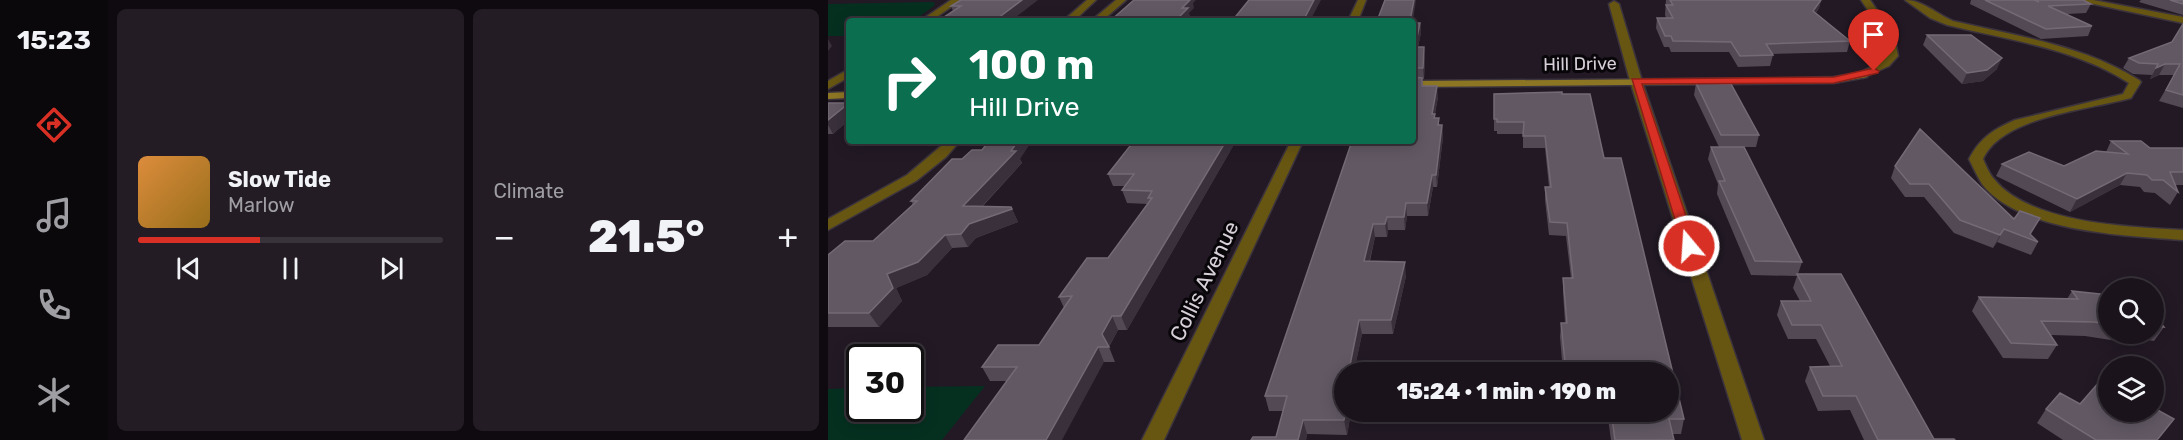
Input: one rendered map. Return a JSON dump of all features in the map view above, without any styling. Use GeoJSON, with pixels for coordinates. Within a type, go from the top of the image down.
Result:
{"type":"FeatureCollection","features":[{"type":"Feature","properties":{"kind":"street"},"geometry":{"type":"LineString","coordinates":[[930,18],[957,0]]}},
{"type":"Feature","properties":{"kind":"street"},"geometry":{"type":"LineString","coordinates":[[1071,18],[1092,0]]}},
{"type":"Feature","properties":{"kind":"street"},"geometry":{"type":"LineString","coordinates":[[1100,18],[1122,0]]}},
{"type":"Feature","properties":{"kind":"street"},"geometry":{"type":"LineString","coordinates":[[1354,18],[1362,0]]}},
{"type":"Feature","properties":{"kind":"street","name":"Hill Drive"},"geometry":{"type":"LineString","coordinates":[[1416,84],[1799,81],[1834,80],[1863,75],[1885,64],[1893,56],[1889,34],[1865,0]]}},
{"type":"Feature","properties":{"kind":"street"},"geometry":{"type":"LineString","coordinates":[[1909,0],[1933,16],[1950,23],[2091,59],[2122,72],[2135,82],[2127,96],[2028,121],[1994,135],[1981,147],[1976,159],[1980,175],[1994,189],[2017,204],[2046,216],[2078,224],[2183,235]]}},
{"type":"Feature","properties":{"kind":"street"},"geometry":{"type":"LineString","coordinates":[[2079,0],[2183,20]]}},
{"type":"Feature","properties":{"kind":"street"},"geometry":{"type":"LineString","coordinates":[[1614,4],[1636,81],[1753,440]]}},
{"type":"Feature","properties":{"kind":"street"},"geometry":{"type":"LineString","coordinates":[[828,86],[846,74]]}},
{"type":"Feature","properties":{"kind":"street"},"geometry":{"type":"LineString","coordinates":[[828,96],[846,95]]}},
{"type":"Feature","properties":{"kind":"street"},"geometry":{"type":"LineString","coordinates":[[828,225],[895,188],[942,156],[952,144]]}},
{"type":"Feature","properties":{"kind":"street","name":"Collis Avenue"},"geometry":{"type":"LineString","coordinates":[[1153,440],[1296,144]]}},
{"type":"Feature","properties":{"kind":"green space"},"geometry":{"type":"Polygon","coordinates":[[[935,3],[917,18],[846,18],[846,36],[828,36],[828,4],[935,3]]]}},
{"type":"Feature","properties":{"kind":"green space"},"geometry":{"type":"Polygon","coordinates":[[[985,386],[942,440],[828,440],[828,389],[846,388],[846,422],[924,422],[924,387],[985,386]]]}},
{"type":"Feature","properties":{"kind":"building"},"geometry":{"type":"Polygon","coordinates":[[[961,0],[1022,0],[998,18],[943,18],[961,6],[951,6],[961,0]]]}},
{"type":"Feature","properties":{"kind":"building"},"geometry":{"type":"Polygon","coordinates":[[[1134,0],[1190,0],[1182,8],[1188,8],[1178,18],[1113,18],[1134,0]]]}},
{"type":"Feature","properties":{"kind":"building"},"geometry":{"type":"Polygon","coordinates":[[[1249,0],[1314,0],[1305,18],[1234,18],[1249,0]]]}},
{"type":"Feature","properties":{"kind":"building"},"geometry":{"type":"Polygon","coordinates":[[[1385,0],[1414,0],[1411,18],[1378,18],[1385,0]]]}},
{"type":"Feature","properties":{"kind":"building"},"geometry":{"type":"Polygon","coordinates":[[[1670,0],[1821,0],[1813,11],[1850,41],[1766,44],[1773,55],[1740,56],[1731,42],[1673,41],[1671,36],[1665,36],[1657,18],[1673,18],[1666,5],[1673,5],[1670,0]]]}},
{"type":"Feature","properties":{"kind":"building"},"geometry":{"type":"Polygon","coordinates":[[[1985,0],[2034,0],[2039,2],[2035,0],[2083,0],[2091,4],[2048,6],[2092,26],[2046,29],[1985,0]]]}},
{"type":"Feature","properties":{"kind":"building"},"geometry":{"type":"Polygon","coordinates":[[[2170,0],[2183,0],[2183,4],[2170,0]]]}},
{"type":"Feature","properties":{"kind":"building"},"geometry":{"type":"Polygon","coordinates":[[[1416,23],[1420,23],[1416,42],[1416,23]]]}},
{"type":"Feature","properties":{"kind":"building"},"geometry":{"type":"Polygon","coordinates":[[[2183,24],[2183,95],[2166,90],[2180,64],[2165,64],[2156,68],[2158,64],[2139,63],[2129,58],[2172,42],[2183,24]]]}},
{"type":"Feature","properties":{"kind":"building"},"geometry":{"type":"Polygon","coordinates":[[[1927,35],[1971,35],[2002,58],[1987,70],[1967,73],[1927,35]]]}},
{"type":"Feature","properties":{"kind":"building"},"geometry":{"type":"Polygon","coordinates":[[[1416,47],[1424,47],[1423,68],[1416,68],[1416,47]]]}},
{"type":"Feature","properties":{"kind":"building"},"geometry":{"type":"Polygon","coordinates":[[[1416,77],[1422,78],[1422,86],[1437,86],[1432,114],[1435,114],[1434,118],[1439,118],[1438,125],[1442,125],[1436,175],[1432,175],[1427,203],[1406,203],[1404,217],[1387,217],[1385,224],[1373,224],[1364,261],[1405,262],[1391,320],[1359,320],[1351,362],[1334,362],[1334,420],[1303,420],[1298,440],[1251,440],[1253,437],[1276,437],[1287,396],[1265,396],[1351,144],[1416,144],[1416,77]]]}},
{"type":"Feature","properties":{"kind":"building"},"geometry":{"type":"Polygon","coordinates":[[[1696,83],[1731,84],[1759,135],[1721,135],[1696,83]]]}},
{"type":"Feature","properties":{"kind":"building"},"geometry":{"type":"Polygon","coordinates":[[[1562,92],[1562,94],[1590,94],[1604,158],[1621,158],[1670,362],[1565,362],[1561,323],[1567,323],[1563,278],[1573,278],[1567,223],[1550,222],[1545,187],[1551,187],[1545,136],[1523,136],[1524,122],[1497,122],[1497,119],[1494,119],[1494,94],[1562,92]]]}},
{"type":"Feature","properties":{"kind":"building"},"geometry":{"type":"Polygon","coordinates":[[[828,103],[846,103],[846,105],[828,120],[828,103]]]}},
{"type":"Feature","properties":{"kind":"building"},"geometry":{"type":"Polygon","coordinates":[[[1920,129],[2014,219],[2020,211],[2040,218],[2030,234],[2038,242],[2004,229],[2000,235],[1960,220],[1929,184],[1910,184],[1895,166],[1920,129]]]}},
{"type":"Feature","properties":{"kind":"building"},"geometry":{"type":"Polygon","coordinates":[[[2111,141],[2141,141],[2150,148],[2183,148],[2183,172],[2170,172],[2178,192],[2163,180],[2152,180],[2147,175],[2127,173],[2077,199],[2002,164],[2029,152],[2064,166],[2096,151],[2128,154],[2111,141]]]}},
{"type":"Feature","properties":{"kind":"building"},"geometry":{"type":"Polygon","coordinates":[[[987,144],[1016,144],[1011,151],[1016,151],[963,206],[1011,207],[1012,209],[969,224],[961,234],[945,235],[918,262],[887,274],[893,288],[869,313],[828,313],[828,255],[845,241],[873,241],[917,201],[911,201],[952,159],[962,159],[972,150],[982,150],[987,144]]]}},
{"type":"Feature","properties":{"kind":"building"},"geometry":{"type":"Polygon","coordinates":[[[1132,144],[1224,144],[1121,316],[1112,316],[1102,334],[1109,347],[1098,347],[1046,440],[964,440],[1017,367],[982,367],[998,345],[1039,345],[1072,296],[1059,297],[1087,258],[1108,258],[1152,198],[1148,198],[1152,191],[1122,190],[1134,174],[1108,174],[1132,144]]]}},
{"type":"Feature","properties":{"kind":"building"},"geometry":{"type":"Polygon","coordinates":[[[1711,147],[1744,147],[1802,262],[1755,261],[1719,181],[1725,181],[1711,147]]]}},
{"type":"Feature","properties":{"kind":"building"},"geometry":{"type":"Polygon","coordinates":[[[1797,274],[1841,274],[1934,439],[1955,440],[1878,440],[1856,396],[1823,396],[1810,367],[1842,366],[1821,325],[1792,325],[1781,301],[1811,301],[1797,274]]]}},
{"type":"Feature","properties":{"kind":"building"},"geometry":{"type":"Polygon","coordinates":[[[2072,291],[2098,294],[2098,323],[2041,321],[2057,345],[2011,343],[1979,297],[2078,299],[2072,291]]]}},
{"type":"Feature","properties":{"kind":"building"},"geometry":{"type":"Polygon","coordinates":[[[2098,383],[2098,422],[2164,422],[2164,414],[2174,419],[2157,440],[2096,440],[2046,409],[2060,393],[2080,404],[2098,383]]]}},
{"type":"Feature","properties":{"kind":"building"},"geometry":{"type":"Polygon","coordinates":[[[1679,398],[1684,419],[1679,419],[1679,398]]]}},
{"type":"Feature","properties":{"kind":"building"},"geometry":{"type":"Polygon","coordinates":[[[1613,422],[1670,422],[1674,440],[1615,440],[1613,422]]]}},
{"type":"Feature","properties":{"kind":"route"},"geometry":{"type":"LineString","coordinates":[[1689,246],[1636,81],[1834,80],[1874,71]]}}]}
